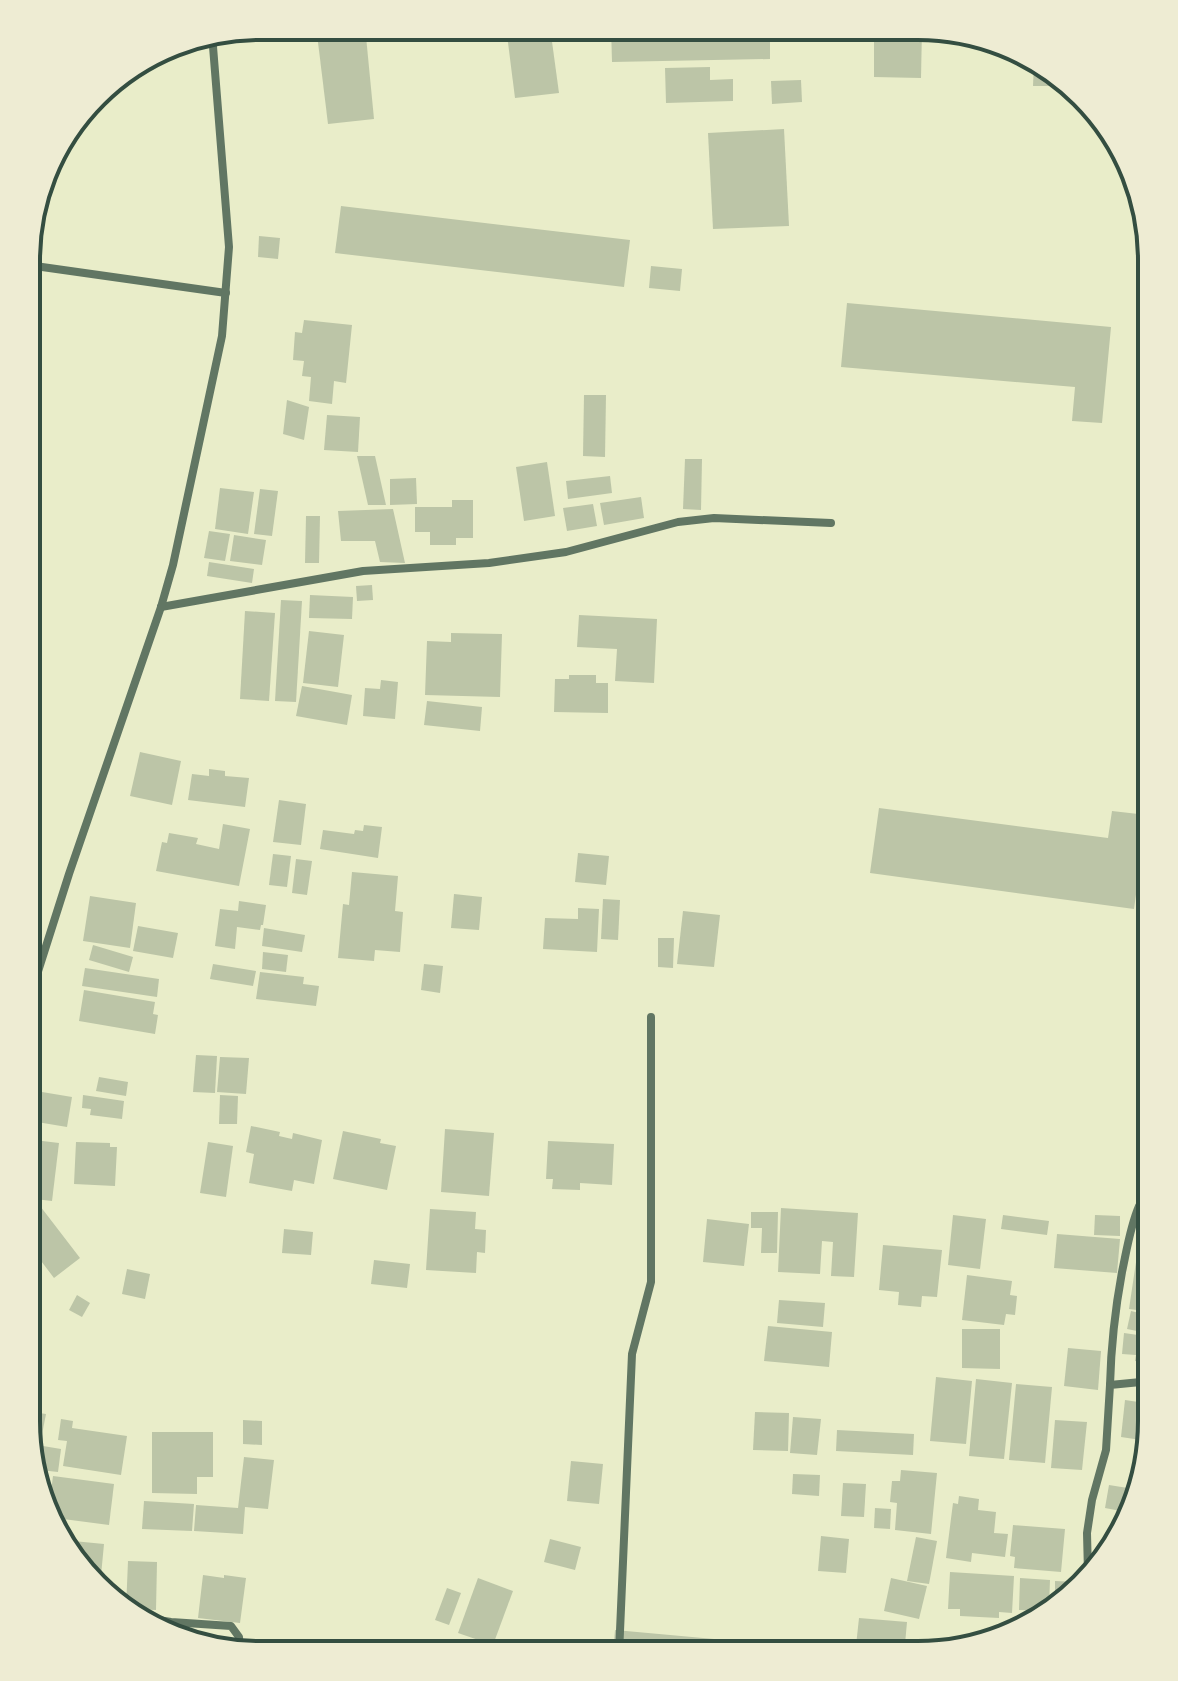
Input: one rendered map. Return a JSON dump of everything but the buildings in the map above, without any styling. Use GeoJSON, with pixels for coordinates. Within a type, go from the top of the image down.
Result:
{"type":"FeatureCollection","features":[{"type":"Feature","properties":{"kind":"street"},"geometry":{"type":"LineString","coordinates":[[40,965],[161,607],[173,565],[222,336],[229,247],[213,45]]}},
{"type":"Feature","properties":{"kind":"street"},"geometry":{"type":"LineString","coordinates":[[40,267],[226,293]]}},
{"type":"Feature","properties":{"kind":"street"},"geometry":{"type":"LineString","coordinates":[[161,607],[363,571],[489,563],[566,552],[678,522],[714,518],[831,523]]}},
{"type":"Feature","properties":{"kind":"street"},"geometry":{"type":"LineString","coordinates":[[620,1641],[632,1354],[651,1282],[651,1017]]}},
{"type":"Feature","properties":{"kind":"street"},"geometry":{"type":"LineString","coordinates":[[1088,1561],[1087,1533],[1092,1500],[1106,1450],[1116,1307],[1131,1225],[1138,1208]]}},
{"type":"Feature","properties":{"kind":"street"},"geometry":{"type":"LineString","coordinates":[[1110,1385],[1138,1382]]}},
{"type":"Feature","properties":{"kind":"street"},"geometry":{"type":"LineString","coordinates":[[172,1622],[231,1626],[239,1640]]}}]}
